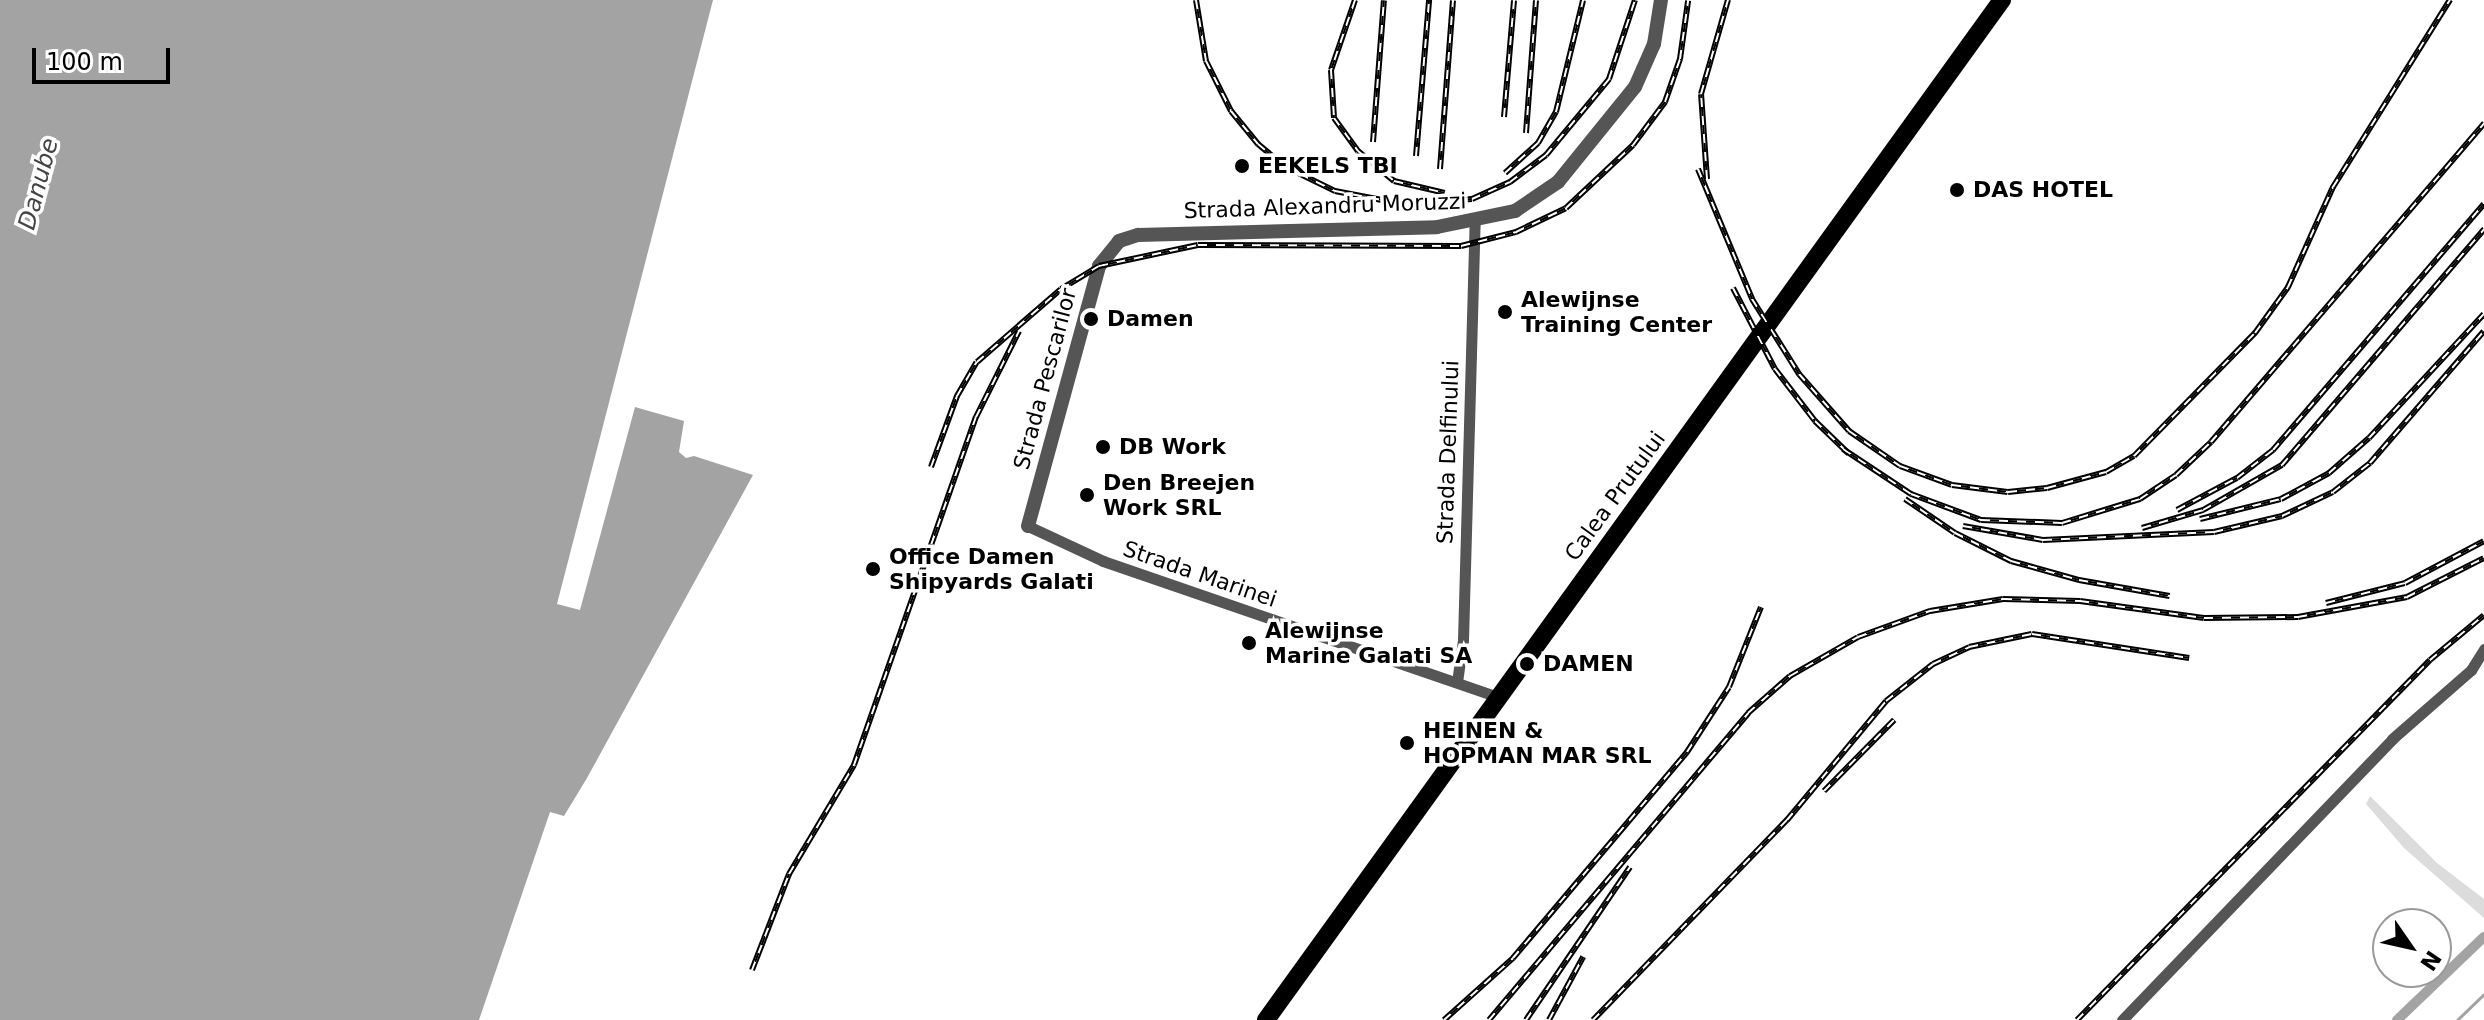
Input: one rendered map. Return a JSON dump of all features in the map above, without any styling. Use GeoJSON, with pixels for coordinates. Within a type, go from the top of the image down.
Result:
{"type":"FeatureCollection","features":[{"type":"Feature","properties":{"kind":"highway","name":"Calea Prutului"},"geometry":{"type":"LineString","coordinates":[[1266,1020],[2002,0]]}},
{"type":"Feature","properties":{"kind":"street","name":"Strada Alexandru Moruzzi"},"geometry":{"type":"LineString","coordinates":[[1113,247],[1138,235],[1407,229],[1475,223],[1530,204],[1583,155],[1641,76],[1654,44],[1661,0]]}},
{"type":"Feature","properties":{"kind":"street","name":"Strada Delfinului"},"geometry":{"type":"LineString","coordinates":[[1457,682],[1463,640],[1475,223]]}},
{"type":"Feature","properties":{"kind":"street","name":"Strada Pescarilor"},"geometry":{"type":"LineString","coordinates":[[1028,526],[1088,301],[1099,266],[1113,247]]}},
{"type":"Feature","properties":{"kind":"street","name":"Strada Marinei"},"geometry":{"type":"LineString","coordinates":[[1028,526],[1103,561],[1499,697]]}},
{"type":"Feature","properties":{"kind":"street"},"geometry":{"type":"LineString","coordinates":[[2122,1020],[2381,750],[2464,676],[2484,649]]}},
{"type":"Feature","properties":{"kind":"shaded area"},"geometry":{"type":"Polygon","coordinates":[[[2370,796],[2437,863],[2484,899],[2484,918],[2404,848],[2366,804],[2370,796]]]}},
{"type":"Feature","properties":{"kind":"water","name":"Danube"},"geometry":{"type":"Polygon","coordinates":[[[0,0],[713,0],[557,604],[580,610],[635,407],[684,421],[679,452],[686,458],[694,456],[753,475],[587,778],[564,816],[550,812],[479,1020],[0,1020],[0,0]]]}},
{"type":"Feature","properties":{"kind":"waterway"},"geometry":{"type":"LineString","coordinates":[[2397,1020],[2484,937]]}},
{"type":"Feature","properties":{"kind":"waterway"},"geometry":{"type":"LineString","coordinates":[[2457,1020],[2484,994]]}},
{"type":"Feature","properties":{"kind":"railway"},"geometry":{"type":"LineString","coordinates":[[1196,0],[1206,61],[1231,111],[1258,144],[1284,166],[1335,191],[1403,204],[1472,199],[1510,182],[1546,155],[1609,79],[1635,0]]}},
{"type":"Feature","properties":{"kind":"railway"},"geometry":{"type":"LineString","coordinates":[[1355,0],[1331,70],[1334,118],[1358,151],[1394,181],[1445,193]]}},
{"type":"Feature","properties":{"kind":"railway"},"geometry":{"type":"LineString","coordinates":[[1373,142],[1384,0]]}},
{"type":"Feature","properties":{"kind":"railway"},"geometry":{"type":"LineString","coordinates":[[1416,156],[1429,0]]}},
{"type":"Feature","properties":{"kind":"railway"},"geometry":{"type":"LineString","coordinates":[[1440,169],[1453,0]]}},
{"type":"Feature","properties":{"kind":"railway"},"geometry":{"type":"LineString","coordinates":[[1504,117],[1514,0]]}},
{"type":"Feature","properties":{"kind":"railway"},"geometry":{"type":"LineString","coordinates":[[1526,133],[1536,0]]}},
{"type":"Feature","properties":{"kind":"railway"},"geometry":{"type":"LineString","coordinates":[[1505,173],[1538,143],[1556,112],[1583,0]]}},
{"type":"Feature","properties":{"kind":"railway"},"geometry":{"type":"LineString","coordinates":[[1707,179],[1701,94],[1728,0]]}},
{"type":"Feature","properties":{"kind":"railway"},"geometry":{"type":"LineString","coordinates":[[1698,169],[1752,299],[1799,374],[1849,431],[1900,466],[1952,485],[2008,492],[2047,488],[2106,472],[2134,456],[2255,333],[2288,287],[2333,187],[2450,0]]}},
{"type":"Feature","properties":{"kind":"railway"},"geometry":{"type":"LineString","coordinates":[[931,467],[957,396],[977,362],[1061,289],[1099,266],[1198,245],[1461,246],[1516,232],[1566,208],[1633,145],[1665,102],[1680,59],[1688,1]]}},
{"type":"Feature","properties":{"kind":"railway"},"geometry":{"type":"LineString","coordinates":[[1843,449],[1911,494],[1981,520],[2062,523],[2140,499],[2176,475],[2211,442],[2484,123]]}},
{"type":"Feature","properties":{"kind":"railway"},"geometry":{"type":"LineString","coordinates":[[2177,510],[2237,478],[2273,450],[2484,204]]}},
{"type":"Feature","properties":{"kind":"railway"},"geometry":{"type":"LineString","coordinates":[[2142,528],[2203,510],[2282,465],[2484,229]]}},
{"type":"Feature","properties":{"kind":"railway"},"geometry":{"type":"LineString","coordinates":[[1733,288],[1775,369],[1815,421],[1849,454]]}},
{"type":"Feature","properties":{"kind":"railway"},"geometry":{"type":"LineString","coordinates":[[2200,519],[2281,499],[2329,473],[2369,438],[2484,314]]}},
{"type":"Feature","properties":{"kind":"railway"},"geometry":{"type":"LineString","coordinates":[[752,970],[789,874],[854,765],[976,417],[1019,331]]}},
{"type":"Feature","properties":{"kind":"railway"},"geometry":{"type":"LineString","coordinates":[[1963,526],[2043,540],[2214,532],[2282,516],[2333,492],[2370,463],[2484,331]]}},
{"type":"Feature","properties":{"kind":"railway"},"geometry":{"type":"LineString","coordinates":[[1905,499],[1955,533],[2011,561],[2079,580],[2170,596]]}},
{"type":"Feature","properties":{"kind":"railway"},"geometry":{"type":"LineString","coordinates":[[2326,603],[2405,583],[2484,541]]}},
{"type":"Feature","properties":{"kind":"railway"},"geometry":{"type":"LineString","coordinates":[[1489,1020],[1748,713],[1790,676],[1858,637],[1930,611],[2003,599],[2080,601],[2204,618],[2298,617],[2407,597],[2484,558]]}},
{"type":"Feature","properties":{"kind":"railway"},"geometry":{"type":"LineString","coordinates":[[1444,1020],[1513,958],[1687,752],[1729,687],[1761,607]]}},
{"type":"Feature","properties":{"kind":"railway"},"geometry":{"type":"LineString","coordinates":[[2077,1020],[2430,660],[2484,615]]}},
{"type":"Feature","properties":{"kind":"railway"},"geometry":{"type":"LineString","coordinates":[[1593,1020],[1787,820],[1886,701],[1933,664],[1969,647],[2032,634],[2189,658]]}},
{"type":"Feature","properties":{"kind":"railway"},"geometry":{"type":"LineString","coordinates":[[1824,791],[1894,720]]}},
{"type":"Feature","properties":{"kind":"railway"},"geometry":{"type":"LineString","coordinates":[[1526,1020],[1630,867]]}},
{"type":"Feature","properties":{"kind":"railway"},"geometry":{"type":"LineString","coordinates":[[1549,1020],[1583,957]]}},
{"type":"Feature","properties":{"kind":"place","name":"EEKELS TBI"},"geometry":{"type":"Point","coordinates":[1242,166]}},
{"type":"Feature","properties":{"kind":"place","name":"DAS HOTEL"},"geometry":{"type":"Point","coordinates":[1957,190]}},
{"type":"Feature","properties":{"kind":"place","name":"Alewijnse Training Center"},"geometry":{"type":"Point","coordinates":[1505,312]}},
{"type":"Feature","properties":{"kind":"place","name":"Damen"},"geometry":{"type":"Point","coordinates":[1091,319]}},
{"type":"Feature","properties":{"kind":"place","name":"DB Work"},"geometry":{"type":"Point","coordinates":[1103,447]}},
{"type":"Feature","properties":{"kind":"place","name":"Den Breejen Work SRL"},"geometry":{"type":"Point","coordinates":[1087,495]}},
{"type":"Feature","properties":{"kind":"place","name":"Office Damen Shipyards Galati"},"geometry":{"type":"Point","coordinates":[873,569]}},
{"type":"Feature","properties":{"kind":"place","name":"Alewijnse Marine Galati SA"},"geometry":{"type":"Point","coordinates":[1249,643]}},
{"type":"Feature","properties":{"kind":"place","name":"DAMEN"},"geometry":{"type":"Point","coordinates":[1527,664]}},
{"type":"Feature","properties":{"kind":"place","name":"HEINEN & HOPMAN MAR SRL"},"geometry":{"type":"Point","coordinates":[1407,743]}}]}
